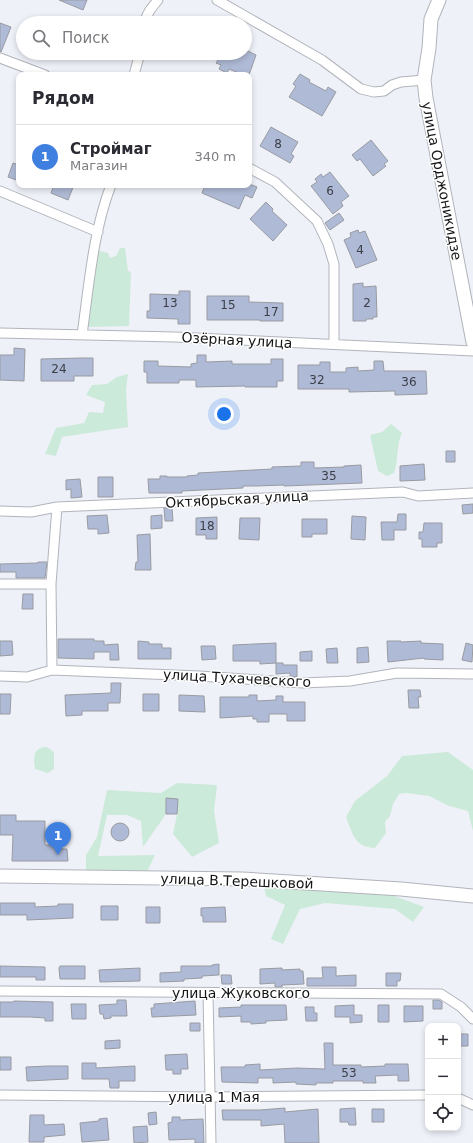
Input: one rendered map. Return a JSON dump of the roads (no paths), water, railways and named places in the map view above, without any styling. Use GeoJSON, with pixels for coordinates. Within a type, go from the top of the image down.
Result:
{"type":"FeatureCollection","features":[{"type":"Feature","properties":{"kind":"main road","name":"улица Орджоникидзе"},"geometry":{"type":"LineString","coordinates":[[437,1],[431,19],[430,48],[424,80],[426,98],[473,342]]}},
{"type":"Feature","properties":{"kind":"main road","name":"улица В.Терешковой"},"geometry":{"type":"LineString","coordinates":[[0,876],[242,879],[473,896]]}},
{"type":"Feature","properties":{"kind":"street"},"geometry":{"type":"LineString","coordinates":[[146,16],[158,0]]}},
{"type":"Feature","properties":{"kind":"street"},"geometry":{"type":"LineString","coordinates":[[217,0],[245,16]]}},
{"type":"Feature","properties":{"kind":"street"},"geometry":{"type":"LineString","coordinates":[[252,20],[322,60],[361,89],[374,92],[384,91],[392,85],[401,82],[424,80]]}},
{"type":"Feature","properties":{"kind":"street"},"geometry":{"type":"LineString","coordinates":[[0,58],[37,72]]}},
{"type":"Feature","properties":{"kind":"street"},"geometry":{"type":"LineString","coordinates":[[135,72],[138,60]]}},
{"type":"Feature","properties":{"kind":"street"},"geometry":{"type":"LineString","coordinates":[[252,170],[275,182],[317,221],[328,244],[334,264],[334,344]]}},
{"type":"Feature","properties":{"kind":"street"},"geometry":{"type":"LineString","coordinates":[[82,335],[98,232],[104,204],[111,188]]}},
{"type":"Feature","properties":{"kind":"street"},"geometry":{"type":"LineString","coordinates":[[0,191],[98,232]]}},
{"type":"Feature","properties":{"kind":"street","name":"Озёрная улица"},"geometry":{"type":"LineString","coordinates":[[0,333],[175,337],[473,351]]}},
{"type":"Feature","properties":{"kind":"street","name":"Октябрьская улица"},"geometry":{"type":"LineString","coordinates":[[0,511],[31,512],[57,507],[403,492],[418,496],[473,493]]}},
{"type":"Feature","properties":{"kind":"street"},"geometry":{"type":"LineString","coordinates":[[52,670],[52,584],[57,507]]}},
{"type":"Feature","properties":{"kind":"street"},"geometry":{"type":"LineString","coordinates":[[0,584],[52,584]]}},
{"type":"Feature","properties":{"kind":"street","name":"улица Тухачевского"},"geometry":{"type":"LineString","coordinates":[[0,676],[28,677],[52,670],[199,676],[303,683],[350,681],[397,673],[473,674]]}},
{"type":"Feature","properties":{"kind":"street","name":"улица Жуковского"},"geometry":{"type":"LineString","coordinates":[[0,992],[441,994],[461,1007],[473,1019]]}},
{"type":"Feature","properties":{"kind":"street"},"geometry":{"type":"LineString","coordinates":[[208,993],[211,1143]]}},
{"type":"Feature","properties":{"kind":"street","name":"улица 1 Мая"},"geometry":{"type":"LineString","coordinates":[[0,1095],[210,1097],[425,1095]]}},
{"type":"Feature","properties":{"kind":"street"},"geometry":{"type":"LineString","coordinates":[[461,1099],[473,1105]]}},
{"type":"Feature","properties":{"kind":"place","name":"Строймаг"},"geometry":{"type":"Point","coordinates":[58,855]}}]}
